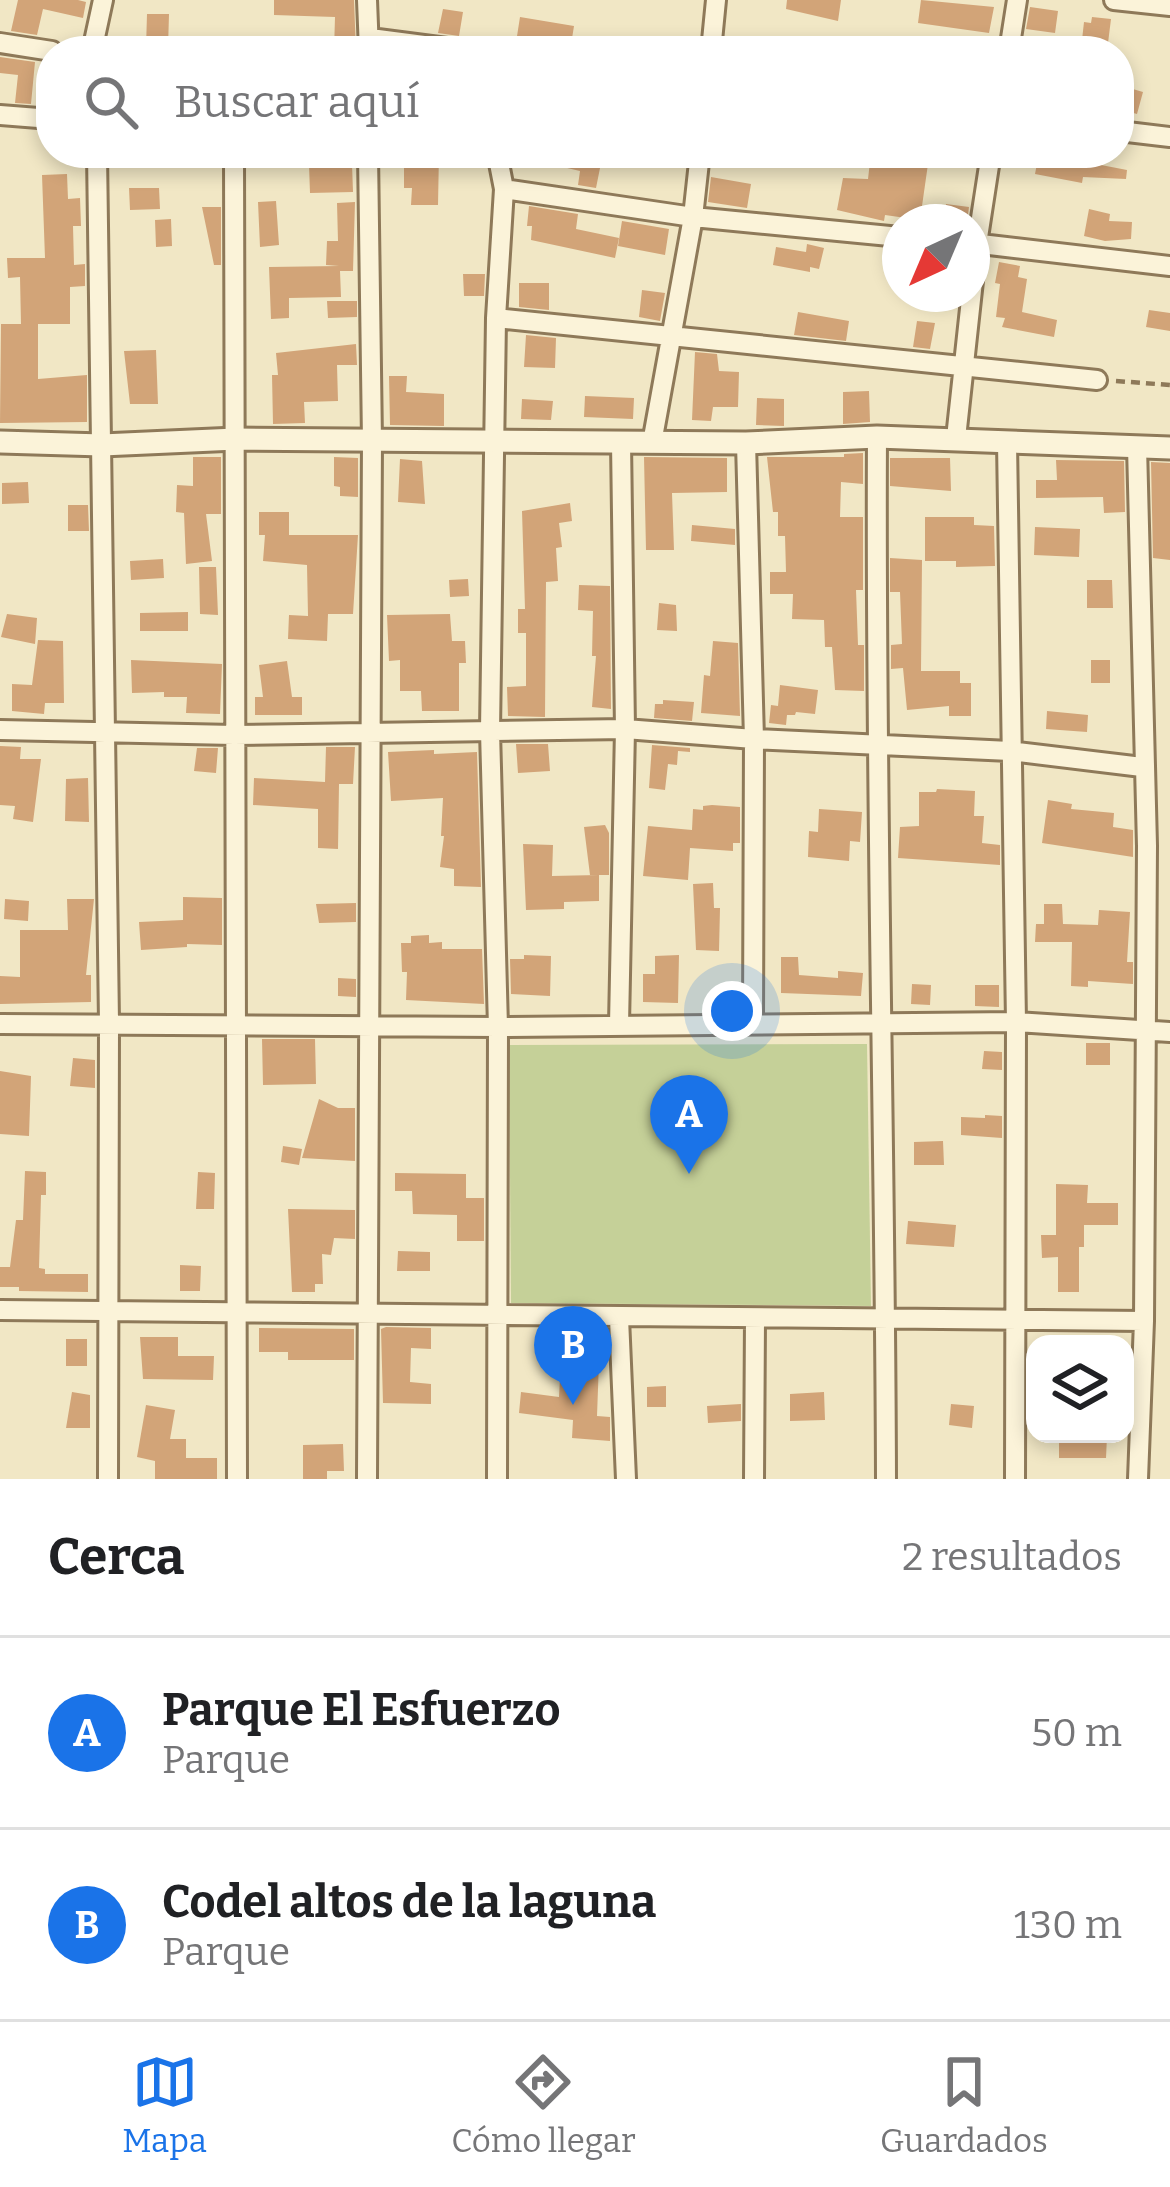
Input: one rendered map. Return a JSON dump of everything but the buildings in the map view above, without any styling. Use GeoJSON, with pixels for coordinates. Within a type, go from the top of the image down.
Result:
{"type":"FeatureCollection","features":[{"type":"Feature","properties":{"kind":"street"},"geometry":{"type":"LineString","coordinates":[[95,36],[103,0]]}},
{"type":"Feature","properties":{"kind":"street"},"geometry":{"type":"LineString","coordinates":[[367,0],[369,36]]}},
{"type":"Feature","properties":{"kind":"street"},"geometry":{"type":"LineString","coordinates":[[712,36],[716,0]]}},
{"type":"Feature","properties":{"kind":"street"},"geometry":{"type":"LineString","coordinates":[[1012,36],[1018,0]]}},
{"type":"Feature","properties":{"kind":"street"},"geometry":{"type":"LineString","coordinates":[[1114,0],[1170,6]]}},
{"type":"Feature","properties":{"kind":"street"},"geometry":{"type":"LineString","coordinates":[[0,44],[36,49]]}},
{"type":"Feature","properties":{"kind":"street"},"geometry":{"type":"LineString","coordinates":[[0,115],[36,118]]}},
{"type":"Feature","properties":{"kind":"street"},"geometry":{"type":"LineString","coordinates":[[1134,133],[1170,137]]}},
{"type":"Feature","properties":{"kind":"street"},"geometry":{"type":"LineString","coordinates":[[98,168],[109,1023],[108,1479]]}},
{"type":"Feature","properties":{"kind":"street"},"geometry":{"type":"LineString","coordinates":[[234,168],[237,1479]]}},
{"type":"Feature","properties":{"kind":"street"},"geometry":{"type":"LineString","coordinates":[[368,168],[372,441],[368,1479]]}},
{"type":"Feature","properties":{"kind":"street"},"geometry":{"type":"LineString","coordinates":[[497,1479],[499,1027],[490,731],[496,318],[503,189],[500,168]]}},
{"type":"Feature","properties":{"kind":"street"},"geometry":{"type":"LineString","coordinates":[[652,443],[698,168]]}},
{"type":"Feature","properties":{"kind":"street"},"geometry":{"type":"LineString","coordinates":[[982,204],[989,168]]}},
{"type":"Feature","properties":{"kind":"street"},"geometry":{"type":"LineString","coordinates":[[503,189],[693,217],[882,234]]}},
{"type":"Feature","properties":{"kind":"street"},"geometry":{"type":"LineString","coordinates":[[990,246],[1170,266]]}},
{"type":"Feature","properties":{"kind":"street"},"geometry":{"type":"LineString","coordinates":[[956,438],[970,312]]}},
{"type":"Feature","properties":{"kind":"street"},"geometry":{"type":"LineString","coordinates":[[496,318],[1097,380]]}},
{"type":"Feature","properties":{"kind":"street"},"geometry":{"type":"LineString","coordinates":[[0,442],[746,443],[877,437],[1170,448]]}},
{"type":"Feature","properties":{"kind":"street"},"geometry":{"type":"LineString","coordinates":[[877,437],[875,746],[884,1023],[886,1479]]}},
{"type":"Feature","properties":{"kind":"street"},"geometry":{"type":"LineString","coordinates":[[619,1025],[625,729],[621,442]]}},
{"type":"Feature","properties":{"kind":"street"},"geometry":{"type":"LineString","coordinates":[[1006,442],[1016,1022],[1015,1479]]}},
{"type":"Feature","properties":{"kind":"street"},"geometry":{"type":"LineString","coordinates":[[746,443],[754,740],[753,1024]]}},
{"type":"Feature","properties":{"kind":"street"},"geometry":{"type":"LineString","coordinates":[[1136,446],[1147,846],[1144,1321],[1138,1479]]}},
{"type":"Feature","properties":{"kind":"street"},"geometry":{"type":"LineString","coordinates":[[0,730],[234,735],[625,729],[754,740],[1010,751],[1142,767]]}},
{"type":"Feature","properties":{"kind":"street"},"geometry":{"type":"LineString","coordinates":[[1147,846],[1170,850]]}},
{"type":"Feature","properties":{"kind":"street"},"geometry":{"type":"LineString","coordinates":[[0,1024],[499,1027],[1016,1022],[1170,1032]]}},
{"type":"Feature","properties":{"kind":"street"},"geometry":{"type":"LineString","coordinates":[[0,1310],[1144,1321]]}},
{"type":"Feature","properties":{"kind":"street"},"geometry":{"type":"LineString","coordinates":[[619,1318],[626,1479]]}},
{"type":"Feature","properties":{"kind":"street"},"geometry":{"type":"LineString","coordinates":[[754,1479],[755,1319]]}},
{"type":"Feature","properties":{"kind":"path"},"geometry":{"type":"LineString","coordinates":[[1097,380],[1170,386]]}},
{"type":"Feature","properties":{"kind":"green space"},"geometry":{"type":"Polygon","coordinates":[[[867,1044],[871,1306],[511,1303],[509,1045],[867,1044]]]}},
{"type":"Feature","properties":{"kind":"place","name":"Parque El Esfuerzo"},"geometry":{"type":"Point","coordinates":[689,1174]}},
{"type":"Feature","properties":{"kind":"place","name":"Codel altos de la laguna"},"geometry":{"type":"Point","coordinates":[573,1405]}}]}
